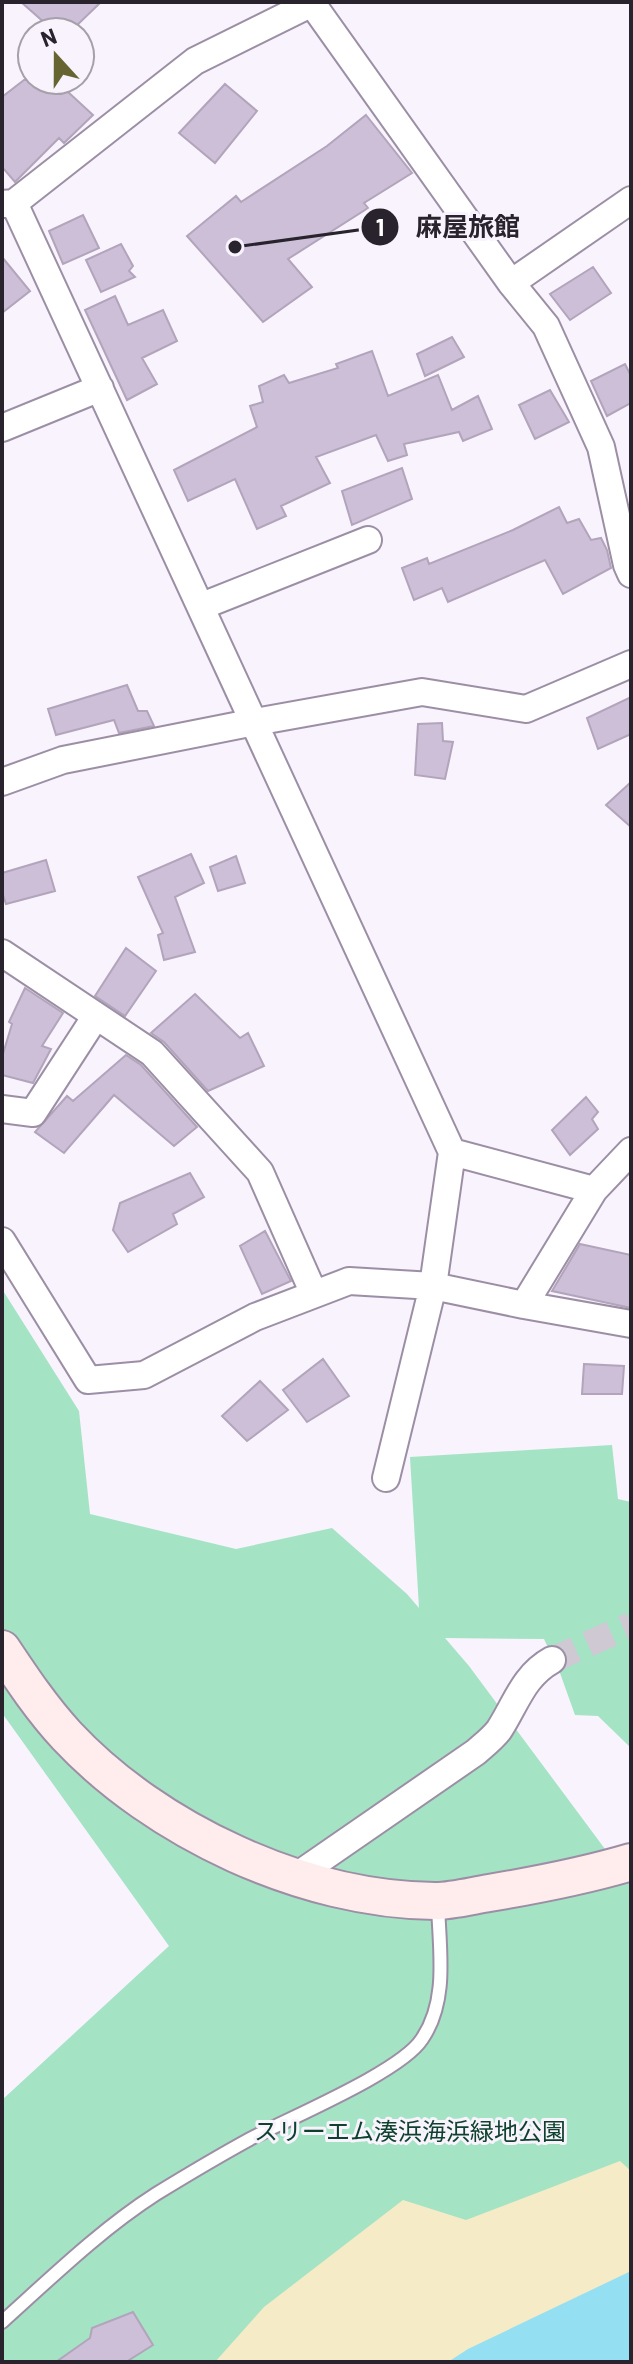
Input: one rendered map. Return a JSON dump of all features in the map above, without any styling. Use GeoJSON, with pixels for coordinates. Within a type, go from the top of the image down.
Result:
{"type":"FeatureCollection","features":[{"type":"Feature","properties":{"kind":"street"},"geometry":{"type":"LineString","coordinates":[[386,1478],[433,1286],[452,1152],[100,388],[8,204],[195,61],[312,2],[511,283],[546,326],[601,447],[631,574]]}},
{"type":"Feature","properties":{"kind":"street"},"geometry":{"type":"LineString","coordinates":[[511,283],[631,200]]}},
{"type":"Feature","properties":{"kind":"street"},"geometry":{"type":"LineString","coordinates":[[2,428],[100,388]]}},
{"type":"Feature","properties":{"kind":"street"},"geometry":{"type":"LineString","coordinates":[[202,606],[368,540]]}},
{"type":"Feature","properties":{"kind":"street"},"geometry":{"type":"LineString","coordinates":[[2,782],[63,760],[422,692],[526,709],[631,664]]}},
{"type":"Feature","properties":{"kind":"street"},"geometry":{"type":"LineString","coordinates":[[2,953],[152,1053],[260,1172],[314,1294]]}},
{"type":"Feature","properties":{"kind":"street"},"geometry":{"type":"LineString","coordinates":[[2,1109],[33,1113],[96,1016]]}},
{"type":"Feature","properties":{"kind":"street"},"geometry":{"type":"LineString","coordinates":[[524,1305],[594,1190],[631,1151]]}},
{"type":"Feature","properties":{"kind":"street"},"geometry":{"type":"LineString","coordinates":[[452,1152],[594,1190]]}},
{"type":"Feature","properties":{"kind":"street"},"geometry":{"type":"LineString","coordinates":[[2,1241],[88,1380],[144,1375],[255,1317],[349,1281],[433,1286],[631,1324]]}},
{"type":"Feature","properties":{"kind":"street"},"geometry":{"type":"LineString","coordinates":[[2,1649],[32,1696],[67,1736],[131,1793],[202,1839],[295,1877],[353,1892],[438,1901],[575,1879],[631,1862]]}},
{"type":"Feature","properties":{"kind":"street"},"geometry":{"type":"LineString","coordinates":[[295,1877],[476,1752],[498,1732],[524,1684],[540,1666],[552,1660]]}},
{"type":"Feature","properties":{"kind":"lane"},"geometry":{"type":"LineString","coordinates":[[2,2322],[78,2254],[154,2196],[249,2140],[392,2066],[421,2042],[434,2017],[440,1991],[438,1901]]}},
{"type":"Feature","properties":{"kind":"green space","name":"スリーエム湊浜海浜緑地公園"},"geometry":{"type":"Polygon","coordinates":[[[2,1289],[79,1411],[90,1514],[236,1549],[332,1528],[419,1608],[410,1457],[612,1445],[618,1499],[631,1502],[631,1748],[598,1716],[575,1715],[544,1639],[445,1638],[631,1884],[631,2271],[448,2362],[2,2362],[2,2100],[169,1946],[2,1713],[2,1289]]]}},
{"type":"Feature","properties":{"kind":"sand"},"geometry":{"type":"Polygon","coordinates":[[[620,2161],[631,2171],[631,2360],[215,2362],[264,2307],[403,2200],[466,2220],[620,2161]]]}},
{"type":"Feature","properties":{"kind":"water"},"geometry":{"type":"Polygon","coordinates":[[[631,2271],[631,2362],[448,2362],[468,2349],[631,2271]]]}},
{"type":"Feature","properties":{"kind":"building"},"geometry":{"type":"Polygon","coordinates":[[[21,2],[101,2],[87,16],[37,16],[21,2]]]}},
{"type":"Feature","properties":{"kind":"building"},"geometry":{"type":"Polygon","coordinates":[[[225,84],[257,111],[215,163],[179,133],[225,84]]]}},
{"type":"Feature","properties":{"kind":"building"},"geometry":{"type":"Polygon","coordinates":[[[16,86],[16,96],[72,96],[93,115],[64,143],[59,138],[15,182],[2,167],[2,97],[16,86]]]}},
{"type":"Feature","properties":{"kind":"building"},"geometry":{"type":"Polygon","coordinates":[[[366,115],[412,173],[364,203],[368,208],[288,259],[312,287],[263,322],[187,236],[236,196],[241,202],[327,146],[366,115]]]}},
{"type":"Feature","properties":{"kind":"building"},"geometry":{"type":"Polygon","coordinates":[[[83,215],[99,248],[63,264],[49,231],[83,215]]]}},
{"type":"Feature","properties":{"kind":"building"},"geometry":{"type":"Polygon","coordinates":[[[121,244],[133,266],[129,271],[135,277],[101,292],[86,260],[121,244]]]}},
{"type":"Feature","properties":{"kind":"building"},"geometry":{"type":"Polygon","coordinates":[[[2,257],[30,291],[2,313],[2,257]]]}},
{"type":"Feature","properties":{"kind":"building"},"geometry":{"type":"Polygon","coordinates":[[[593,267],[611,293],[570,320],[550,294],[593,267]]]}},
{"type":"Feature","properties":{"kind":"building"},"geometry":{"type":"Polygon","coordinates":[[[115,296],[128,325],[163,310],[177,341],[142,358],[157,384],[127,400],[85,310],[115,296]]]}},
{"type":"Feature","properties":{"kind":"building"},"geometry":{"type":"Polygon","coordinates":[[[452,337],[464,357],[425,376],[417,354],[452,337]]]}},
{"type":"Feature","properties":{"kind":"building"},"geometry":{"type":"Polygon","coordinates":[[[372,351],[388,396],[438,375],[452,410],[478,396],[492,429],[463,441],[459,432],[404,444],[407,455],[388,461],[376,435],[316,457],[330,483],[281,506],[286,516],[257,529],[235,479],[188,501],[174,470],[257,427],[250,406],[263,402],[259,386],[284,375],[289,383],[338,368],[336,364],[372,351]]]}},
{"type":"Feature","properties":{"kind":"building"},"geometry":{"type":"Polygon","coordinates":[[[625,364],[631,376],[631,403],[607,416],[591,381],[625,364]]]}},
{"type":"Feature","properties":{"kind":"building"},"geometry":{"type":"Polygon","coordinates":[[[550,390],[569,422],[535,439],[519,405],[550,390]]]}},
{"type":"Feature","properties":{"kind":"building"},"geometry":{"type":"Polygon","coordinates":[[[402,468],[412,499],[352,525],[342,491],[402,468]]]}},
{"type":"Feature","properties":{"kind":"building"},"geometry":{"type":"Polygon","coordinates":[[[559,507],[567,523],[579,519],[591,540],[601,538],[611,568],[563,594],[545,560],[448,602],[442,588],[414,600],[402,568],[427,558],[429,564],[513,530],[559,507]]]}},
{"type":"Feature","properties":{"kind":"building"},"geometry":{"type":"Polygon","coordinates":[[[127,685],[138,711],[147,711],[154,726],[119,733],[114,720],[56,735],[48,709],[127,685]]]}},
{"type":"Feature","properties":{"kind":"building"},"geometry":{"type":"Polygon","coordinates":[[[631,697],[631,734],[598,749],[587,718],[631,697]]]}},
{"type":"Feature","properties":{"kind":"building"},"geometry":{"type":"Polygon","coordinates":[[[442,723],[443,741],[453,742],[445,779],[415,775],[418,724],[442,723]]]}},
{"type":"Feature","properties":{"kind":"building"},"geometry":{"type":"Polygon","coordinates":[[[631,782],[631,827],[606,805],[631,782]]]}},
{"type":"Feature","properties":{"kind":"building"},"geometry":{"type":"Polygon","coordinates":[[[191,854],[204,883],[175,897],[195,952],[164,960],[158,935],[163,933],[138,877],[191,854]]]}},
{"type":"Feature","properties":{"kind":"building"},"geometry":{"type":"Polygon","coordinates":[[[236,856],[245,883],[218,891],[210,867],[236,856]]]}},
{"type":"Feature","properties":{"kind":"building"},"geometry":{"type":"Polygon","coordinates":[[[46,860],[55,891],[6,904],[2,892],[2,873],[46,860]]]}},
{"type":"Feature","properties":{"kind":"building"},"geometry":{"type":"Polygon","coordinates":[[[126,948],[156,971],[125,1016],[95,996],[126,948]]]}},
{"type":"Feature","properties":{"kind":"building"},"geometry":{"type":"Polygon","coordinates":[[[25,988],[63,1013],[42,1046],[51,1049],[33,1083],[2,1075],[2,1057],[12,1024],[9,1022],[25,988]]]}},
{"type":"Feature","properties":{"kind":"building"},"geometry":{"type":"Polygon","coordinates":[[[195,994],[240,1038],[248,1033],[264,1066],[208,1091],[164,1042],[151,1033],[195,994]]]}},
{"type":"Feature","properties":{"kind":"building"},"geometry":{"type":"Polygon","coordinates":[[[126,1055],[141,1065],[197,1127],[174,1146],[114,1095],[64,1153],[35,1132],[67,1096],[73,1101],[126,1055]]]}},
{"type":"Feature","properties":{"kind":"building"},"geometry":{"type":"Polygon","coordinates":[[[586,1097],[598,1112],[592,1119],[598,1129],[570,1155],[552,1130],[586,1097]]]}},
{"type":"Feature","properties":{"kind":"building"},"geometry":{"type":"Polygon","coordinates":[[[190,1173],[204,1197],[173,1214],[177,1224],[128,1252],[113,1230],[120,1203],[190,1173]]]}},
{"type":"Feature","properties":{"kind":"building"},"geometry":{"type":"Polygon","coordinates":[[[265,1231],[291,1281],[262,1294],[240,1246],[265,1231]]]}},
{"type":"Feature","properties":{"kind":"building"},"geometry":{"type":"Polygon","coordinates":[[[580,1244],[631,1255],[631,1308],[552,1291],[580,1244]]]}},
{"type":"Feature","properties":{"kind":"building"},"geometry":{"type":"Polygon","coordinates":[[[323,1359],[349,1396],[307,1422],[283,1390],[323,1359]]]}},
{"type":"Feature","properties":{"kind":"building"},"geometry":{"type":"Polygon","coordinates":[[[584,1364],[624,1366],[622,1394],[582,1394],[584,1364]]]}},
{"type":"Feature","properties":{"kind":"building"},"geometry":{"type":"Polygon","coordinates":[[[260,1381],[288,1410],[247,1441],[222,1416],[260,1381]]]}},
{"type":"Feature","properties":{"kind":"building"},"geometry":{"type":"Polygon","coordinates":[[[133,2312],[153,2345],[126,2362],[56,2362],[90,2338],[92,2328],[133,2312]]]}},
{"type":"Feature","properties":{"kind":"tunnel"},"geometry":{"type":"LineString","coordinates":[[552,1660],[631,1625]]}},
{"type":"Feature","properties":{"kind":"place","name":"麻屋旅館"},"geometry":{"type":"Point","coordinates":[235,247]}}]}
